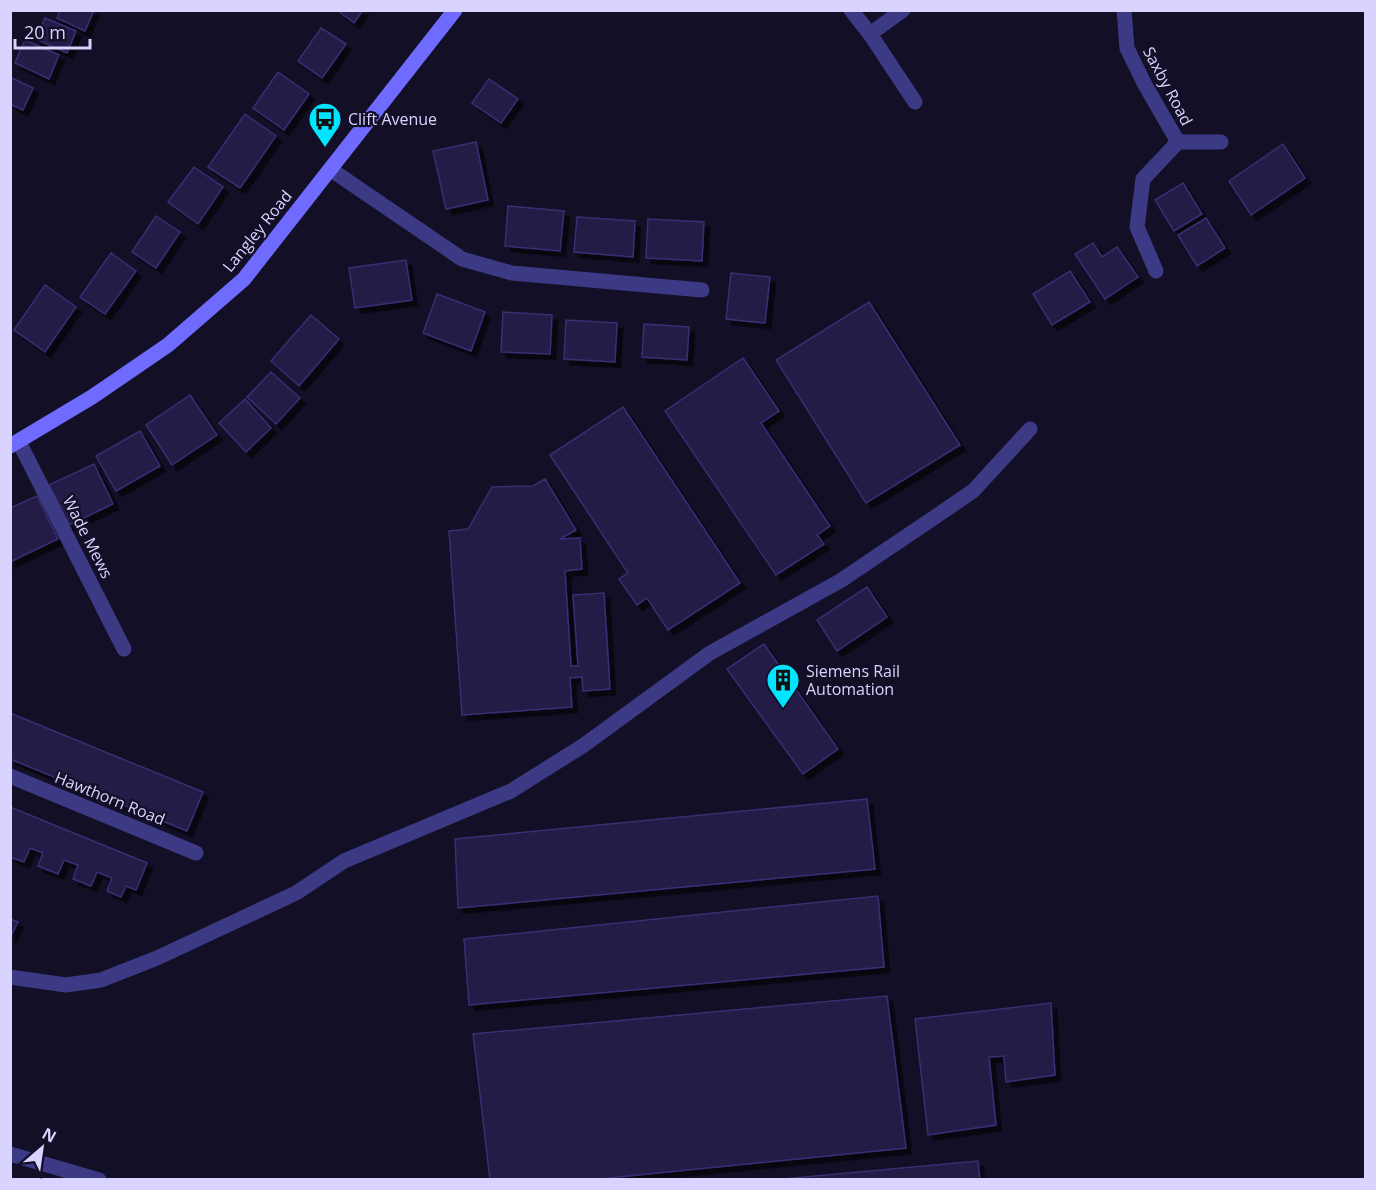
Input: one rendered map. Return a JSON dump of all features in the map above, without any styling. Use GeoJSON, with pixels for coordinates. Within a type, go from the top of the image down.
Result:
{"type":"FeatureCollection","features":[{"type":"Feature","properties":{"kind":"main road","name":"Langley Road"},"geometry":{"type":"LineString","coordinates":[[15,444],[92,397],[168,345],[244,279],[455,10]]}},
{"type":"Feature","properties":{"kind":"street"},"geometry":{"type":"LineString","coordinates":[[850,10],[870,34],[915,102]]}},
{"type":"Feature","properties":{"kind":"street"},"geometry":{"type":"LineString","coordinates":[[870,34],[903,10]]}},
{"type":"Feature","properties":{"kind":"street","name":"Saxby Road"},"geometry":{"type":"LineString","coordinates":[[1124,10],[1127,48],[1178,142]]}},
{"type":"Feature","properties":{"kind":"street","name":"Saxby Road"},"geometry":{"type":"LineString","coordinates":[[1156,271],[1137,227],[1143,179],[1178,142],[1221,142]]}},
{"type":"Feature","properties":{"kind":"street"},"geometry":{"type":"LineString","coordinates":[[330,169],[462,259],[486,267],[512,273],[702,290]]}},
{"type":"Feature","properties":{"kind":"street"},"geometry":{"type":"LineString","coordinates":[[10,977],[66,985],[100,980],[158,958],[296,893],[344,861],[511,791],[584,744],[710,653],[840,580],[973,491],[1030,429]]}},
{"type":"Feature","properties":{"kind":"street","name":"Wade Mews"},"geometry":{"type":"LineString","coordinates":[[15,444],[124,649]]}},
{"type":"Feature","properties":{"kind":"street","name":"Hawthorn Road"},"geometry":{"type":"LineString","coordinates":[[10,776],[196,853]]}},
{"type":"Feature","properties":{"kind":"street"},"geometry":{"type":"LineString","coordinates":[[10,1154],[99,1179]]}},
{"type":"Feature","properties":{"kind":"building"},"geometry":{"type":"Polygon","coordinates":[[[60,10],[94,10],[85,31],[57,18],[60,10]]]}},
{"type":"Feature","properties":{"kind":"building"},"geometry":{"type":"Polygon","coordinates":[[[337,10],[363,10],[354,23],[337,10]]]}},
{"type":"Feature","properties":{"kind":"building"},"geometry":{"type":"Polygon","coordinates":[[[45,18],[76,31],[67,53],[36,39],[45,18]]]}},
{"type":"Feature","properties":{"kind":"building"},"geometry":{"type":"Polygon","coordinates":[[[321,28],[346,44],[322,78],[298,61],[321,28]]]}},
{"type":"Feature","properties":{"kind":"building"},"geometry":{"type":"Polygon","coordinates":[[[25,40],[59,55],[49,79],[15,63],[25,40]]]}},
{"type":"Feature","properties":{"kind":"building"},"geometry":{"type":"Polygon","coordinates":[[[278,72],[309,94],[284,130],[253,108],[278,72]]]}},
{"type":"Feature","properties":{"kind":"building"},"geometry":{"type":"Polygon","coordinates":[[[10,77],[33,88],[23,110],[10,104],[10,77]]]}},
{"type":"Feature","properties":{"kind":"building"},"geometry":{"type":"Polygon","coordinates":[[[489,79],[518,99],[501,123],[472,103],[489,79]]]}},
{"type":"Feature","properties":{"kind":"building"},"geometry":{"type":"Polygon","coordinates":[[[245,114],[276,136],[240,188],[208,167],[245,114]]]}},
{"type":"Feature","properties":{"kind":"building"},"geometry":{"type":"Polygon","coordinates":[[[476,142],[488,200],[446,209],[433,151],[476,142]]]}},
{"type":"Feature","properties":{"kind":"building"},"geometry":{"type":"Polygon","coordinates":[[[1283,144],[1305,178],[1251,215],[1229,181],[1283,144]]]}},
{"type":"Feature","properties":{"kind":"building"},"geometry":{"type":"Polygon","coordinates":[[[194,167],[223,187],[198,224],[168,202],[194,167]]]}},
{"type":"Feature","properties":{"kind":"building"},"geometry":{"type":"Polygon","coordinates":[[[1183,183],[1202,214],[1174,231],[1155,200],[1183,183]]]}},
{"type":"Feature","properties":{"kind":"building"},"geometry":{"type":"Polygon","coordinates":[[[508,206],[564,211],[560,251],[505,246],[508,206]]]}},
{"type":"Feature","properties":{"kind":"building"},"geometry":{"type":"Polygon","coordinates":[[[156,216],[180,232],[156,268],[132,252],[156,216]]]}},
{"type":"Feature","properties":{"kind":"building"},"geometry":{"type":"Polygon","coordinates":[[[577,217],[635,221],[633,257],[574,252],[577,217]]]}},
{"type":"Feature","properties":{"kind":"building"},"geometry":{"type":"Polygon","coordinates":[[[1206,218],[1225,248],[1197,266],[1178,235],[1206,218]]]}},
{"type":"Feature","properties":{"kind":"building"},"geometry":{"type":"Polygon","coordinates":[[[648,219],[704,222],[702,261],[646,258],[648,219]]]}},
{"type":"Feature","properties":{"kind":"building"},"geometry":{"type":"Polygon","coordinates":[[[1093,243],[1102,257],[1117,247],[1138,277],[1105,299],[1075,254],[1093,243]]]}},
{"type":"Feature","properties":{"kind":"building"},"geometry":{"type":"Polygon","coordinates":[[[111,253],[136,271],[105,314],[80,297],[111,253]]]}},
{"type":"Feature","properties":{"kind":"building"},"geometry":{"type":"Polygon","coordinates":[[[406,260],[412,300],[355,308],[349,268],[406,260]]]}},
{"type":"Feature","properties":{"kind":"building"},"geometry":{"type":"Polygon","coordinates":[[[1070,271],[1090,302],[1052,325],[1033,294],[1070,271]]]}},
{"type":"Feature","properties":{"kind":"building"},"geometry":{"type":"Polygon","coordinates":[[[731,273],[770,277],[765,323],[726,319],[731,273]]]}},
{"type":"Feature","properties":{"kind":"building"},"geometry":{"type":"Polygon","coordinates":[[[45,285],[76,307],[45,352],[14,330],[45,285]]]}},
{"type":"Feature","properties":{"kind":"building"},"geometry":{"type":"Polygon","coordinates":[[[437,294],[485,312],[471,351],[423,333],[437,294]]]}},
{"type":"Feature","properties":{"kind":"building"},"geometry":{"type":"Polygon","coordinates":[[[869,302],[960,445],[866,503],[776,360],[869,302]]]}},
{"type":"Feature","properties":{"kind":"building"},"geometry":{"type":"Polygon","coordinates":[[[503,312],[552,315],[550,354],[501,352],[503,312]]]}},
{"type":"Feature","properties":{"kind":"building"},"geometry":{"type":"Polygon","coordinates":[[[311,315],[339,339],[299,386],[271,361],[311,315]]]}},
{"type":"Feature","properties":{"kind":"building"},"geometry":{"type":"Polygon","coordinates":[[[566,320],[617,323],[615,362],[564,359],[566,320]]]}},
{"type":"Feature","properties":{"kind":"building"},"geometry":{"type":"Polygon","coordinates":[[[644,324],[689,327],[687,360],[642,357],[644,324]]]}},
{"type":"Feature","properties":{"kind":"building"},"geometry":{"type":"Polygon","coordinates":[[[743,358],[779,411],[761,423],[830,526],[817,535],[824,544],[776,575],[665,411],[743,358]]]}},
{"type":"Feature","properties":{"kind":"building"},"geometry":{"type":"Polygon","coordinates":[[[271,372],[300,398],[276,424],[247,397],[271,372]]]}},
{"type":"Feature","properties":{"kind":"building"},"geometry":{"type":"Polygon","coordinates":[[[190,395],[217,435],[172,465],[146,425],[190,395]]]}},
{"type":"Feature","properties":{"kind":"building"},"geometry":{"type":"Polygon","coordinates":[[[245,399],[271,428],[246,452],[219,423],[245,399]]]}},
{"type":"Feature","properties":{"kind":"building"},"geometry":{"type":"Polygon","coordinates":[[[623,407],[740,583],[668,630],[647,598],[637,605],[619,579],[628,573],[550,455],[623,407]]]}},
{"type":"Feature","properties":{"kind":"building"},"geometry":{"type":"Polygon","coordinates":[[[140,431],[160,466],[116,491],[96,456],[140,431]]]}},
{"type":"Feature","properties":{"kind":"building"},"geometry":{"type":"Polygon","coordinates":[[[94,464],[113,504],[69,525],[49,485],[94,464]]]}},
{"type":"Feature","properties":{"kind":"building"},"geometry":{"type":"Polygon","coordinates":[[[545,479],[576,530],[560,539],[580,538],[582,569],[565,571],[571,666],[578,666],[573,595],[604,593],[610,689],[583,691],[582,677],[570,678],[572,707],[462,715],[449,531],[468,529],[492,487],[533,486],[545,479]]]}},
{"type":"Feature","properties":{"kind":"building"},"geometry":{"type":"Polygon","coordinates":[[[37,496],[58,539],[10,562],[10,508],[37,496]]]}},
{"type":"Feature","properties":{"kind":"building"},"geometry":{"type":"Polygon","coordinates":[[[867,587],[887,617],[837,651],[817,620],[867,587]]]}},
{"type":"Feature","properties":{"kind":"building","name":"Siemens Rail Automation"},"geometry":{"type":"Polygon","coordinates":[[[764,644],[838,749],[803,774],[727,669],[764,644]]]}},
{"type":"Feature","properties":{"kind":"building"},"geometry":{"type":"Polygon","coordinates":[[[10,713],[203,792],[187,831],[10,759],[10,713]]]}},
{"type":"Feature","properties":{"kind":"building"},"geometry":{"type":"Polygon","coordinates":[[[867,799],[875,869],[458,908],[455,839],[867,799]]]}},
{"type":"Feature","properties":{"kind":"building"},"geometry":{"type":"Polygon","coordinates":[[[10,807],[147,863],[136,890],[126,886],[121,897],[107,891],[112,878],[97,872],[91,886],[73,879],[78,865],[64,860],[58,874],[38,866],[43,853],[30,848],[24,862],[10,857],[10,807]]]}},
{"type":"Feature","properties":{"kind":"building"},"geometry":{"type":"Polygon","coordinates":[[[878,896],[884,967],[469,1005],[464,939],[878,896]]]}},
{"type":"Feature","properties":{"kind":"building"},"geometry":{"type":"Polygon","coordinates":[[[10,919],[18,922],[10,938],[10,919]]]}},
{"type":"Feature","properties":{"kind":"building"},"geometry":{"type":"Polygon","coordinates":[[[887,996],[906,1148],[589,1180],[490,1180],[473,1034],[887,996]]]}},
{"type":"Feature","properties":{"kind":"building"},"geometry":{"type":"Polygon","coordinates":[[[1051,1003],[1055,1075],[1006,1082],[1004,1056],[989,1057],[996,1125],[928,1135],[915,1019],[1051,1003]]]}},
{"type":"Feature","properties":{"kind":"building"},"geometry":{"type":"Polygon","coordinates":[[[978,1161],[980,1180],[772,1180],[978,1161]]]}},
{"type":"Feature","properties":{"kind":"place","name":"Clift Avenue"},"geometry":{"type":"Point","coordinates":[325,148]}},
{"type":"Feature","properties":{"kind":"place","name":"Siemens Rail Automation"},"geometry":{"type":"Point","coordinates":[783,709]}}]}
